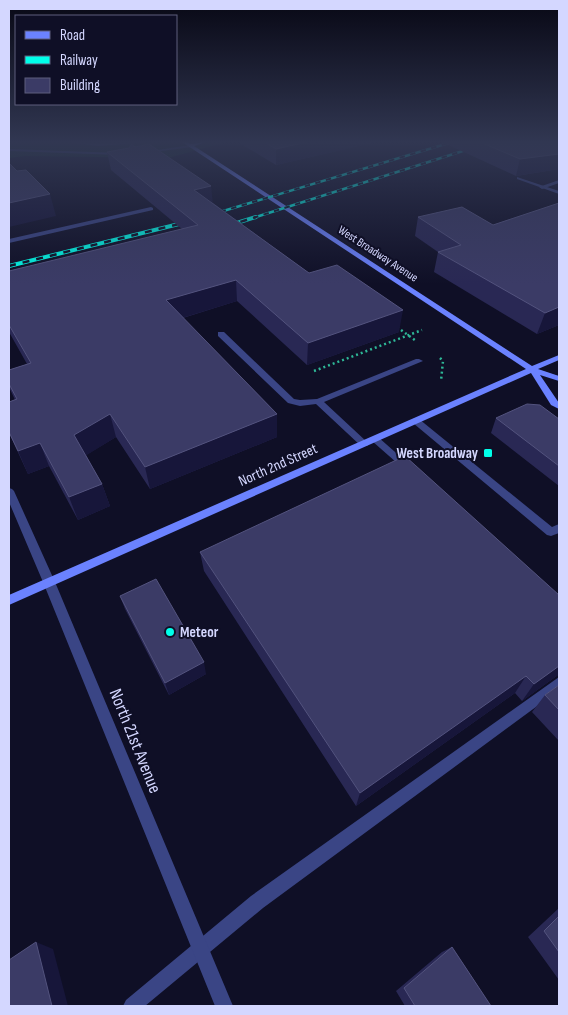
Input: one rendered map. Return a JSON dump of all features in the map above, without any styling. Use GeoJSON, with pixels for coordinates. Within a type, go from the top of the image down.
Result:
{"type":"FeatureCollection","features":[{"type":"Feature","properties":{"kind":"main road","name":"West Broadway Avenue"},"geometry":{"type":"LineString","coordinates":[[256,189],[533,370],[559,379]]}},
{"type":"Feature","properties":{"kind":"main road","name":"North 2nd Street"},"geometry":{"type":"LineString","coordinates":[[9,600],[559,357]]}},
{"type":"Feature","properties":{"kind":"main road","name":"West Broadway Avenue"},"geometry":{"type":"LineString","coordinates":[[533,370],[554,403],[559,406]]}},
{"type":"Feature","properties":{"kind":"street"},"geometry":{"type":"LineString","coordinates":[[9,241],[151,209]]}},
{"type":"Feature","properties":{"kind":"street"},"geometry":{"type":"LineString","coordinates":[[221,334],[291,401],[300,403],[318,401],[419,361]]}},
{"type":"Feature","properties":{"kind":"street"},"geometry":{"type":"LineString","coordinates":[[318,401],[364,444]]}},
{"type":"Feature","properties":{"kind":"street"},"geometry":{"type":"LineString","coordinates":[[416,421],[551,532],[559,528]]}},
{"type":"Feature","properties":{"kind":"street"},"geometry":{"type":"LineString","coordinates":[[375,439],[414,474]]}},
{"type":"Feature","properties":{"kind":"street","name":"North 21st Avenue"},"geometry":{"type":"LineString","coordinates":[[9,491],[49,582],[224,1006]]}},
{"type":"Feature","properties":{"kind":"street"},"geometry":{"type":"LineString","coordinates":[[132,1006],[257,902],[559,683]]}},
{"type":"Feature","properties":{"kind":"path"},"geometry":{"type":"LineString","coordinates":[[314,371],[422,330]]}},
{"type":"Feature","properties":{"kind":"building"},"geometry":{"type":"Polygon","coordinates":[[[9,189],[45,189],[50,194],[9,203],[9,189]]]}},
{"type":"Feature","properties":{"kind":"building"},"geometry":{"type":"Polygon","coordinates":[[[154,189],[197,189],[194,190],[309,273],[337,265],[403,310],[308,343],[236,280],[166,300],[277,414],[145,467],[110,414],[74,435],[102,484],[69,497],[40,443],[18,451],[9,432],[9,402],[17,399],[9,384],[9,370],[31,363],[9,325],[9,271],[198,225],[154,189]]]}},
{"type":"Feature","properties":{"kind":"building"},"geometry":{"type":"Polygon","coordinates":[[[559,203],[559,307],[545,313],[438,252],[461,245],[418,217],[462,207],[493,225],[559,203]]]}},
{"type":"Feature","properties":{"kind":"building"},"geometry":{"type":"Polygon","coordinates":[[[527,404],[540,405],[559,419],[559,466],[496,418],[527,404]]]}},
{"type":"Feature","properties":{"kind":"building"},"geometry":{"type":"Polygon","coordinates":[[[405,456],[559,595],[559,666],[534,684],[526,676],[360,793],[200,552],[405,456]]]}},
{"type":"Feature","properties":{"kind":"building"},"geometry":{"type":"Polygon","coordinates":[[[156,579],[204,662],[165,683],[120,596],[156,579]]]}},
{"type":"Feature","properties":{"kind":"building"},"geometry":{"type":"Polygon","coordinates":[[[559,685],[559,710],[545,695],[559,685]]]}},
{"type":"Feature","properties":{"kind":"building"},"geometry":{"type":"Polygon","coordinates":[[[559,916],[559,952],[544,931],[559,916]]]}},
{"type":"Feature","properties":{"kind":"building"},"geometry":{"type":"Polygon","coordinates":[[[36,942],[52,1006],[9,1006],[9,960],[36,942]]]}},
{"type":"Feature","properties":{"kind":"building"},"geometry":{"type":"Polygon","coordinates":[[[452,947],[491,1006],[415,1006],[404,988],[452,947]]]}},
{"type":"Feature","properties":{"kind":"railway"},"geometry":{"type":"LineString","coordinates":[[210,215],[295,189]]}},
{"type":"Feature","properties":{"kind":"railway"},"geometry":{"type":"LineString","coordinates":[[253,218],[343,189]]}},
{"type":"Feature","properties":{"kind":"railway"},"geometry":{"type":"LineString","coordinates":[[227,226],[256,217]]}},
{"type":"Feature","properties":{"kind":"railway"},"geometry":{"type":"LineString","coordinates":[[9,266],[191,221]]}},
{"type":"Feature","properties":{"kind":"place","name":"West Broadway"},"geometry":{"type":"Point","coordinates":[488,453]}},
{"type":"Feature","properties":{"kind":"place","name":"Meteor"},"geometry":{"type":"Point","coordinates":[170,632]}}]}
